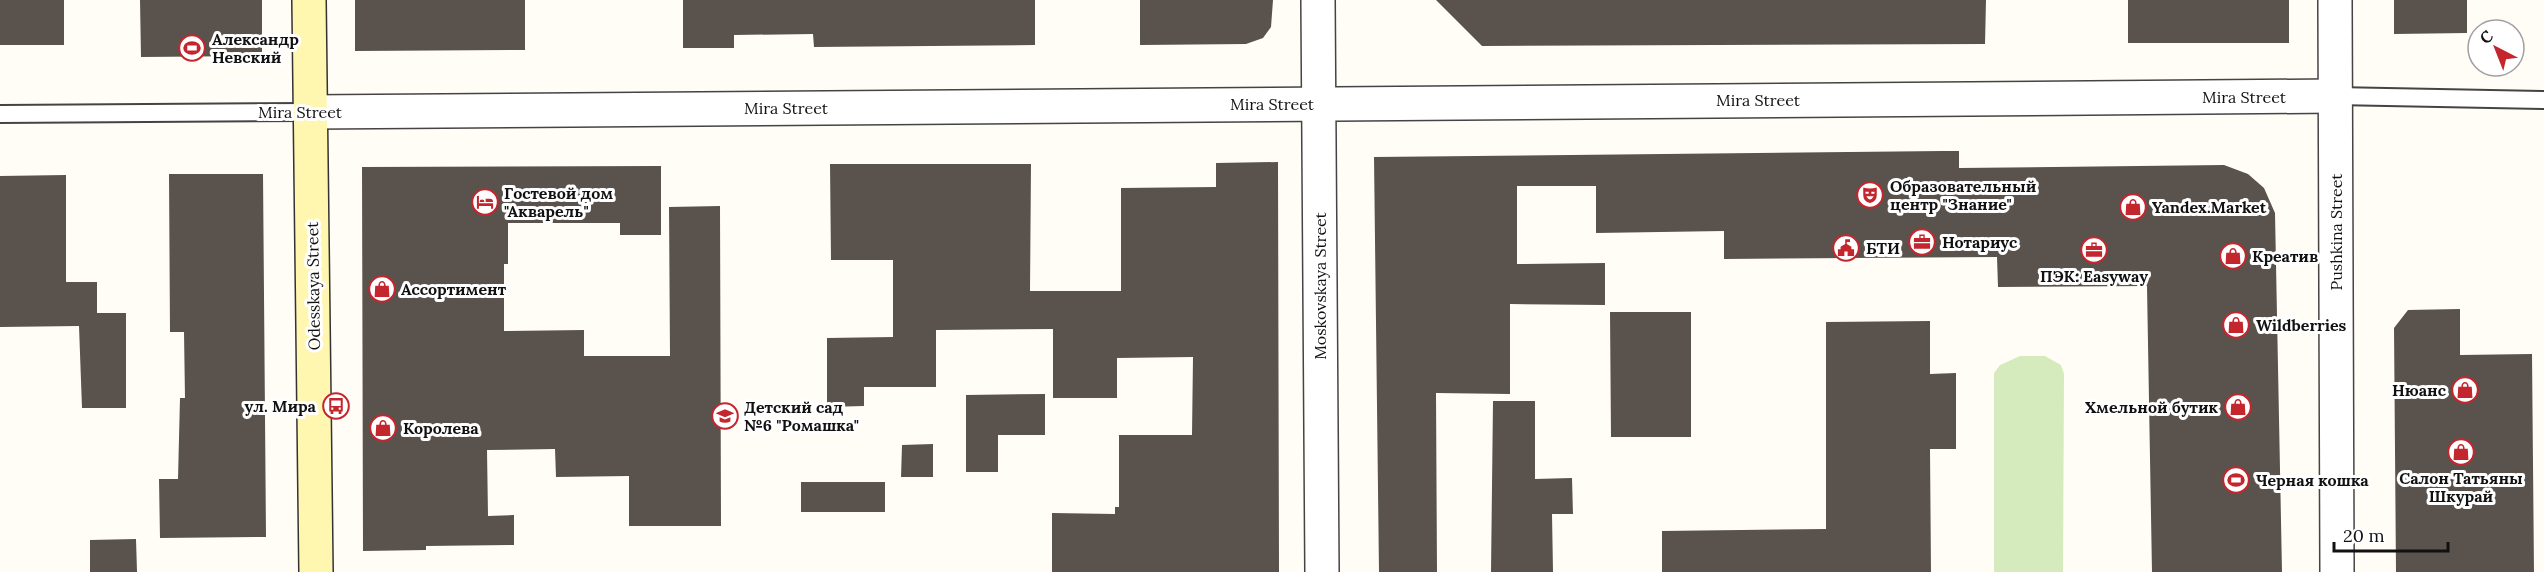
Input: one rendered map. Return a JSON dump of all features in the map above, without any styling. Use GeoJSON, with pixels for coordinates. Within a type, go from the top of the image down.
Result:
{"type":"FeatureCollection","features":[{"type":"Feature","properties":{"kind":"street","name":"Odesskaya Street"},"geometry":{"type":"LineString","coordinates":[[309,0],[316,572]]}},
{"type":"Feature","properties":{"kind":"street","name":"Moskovskaya Street"},"geometry":{"type":"LineString","coordinates":[[1318,0],[1323,572]]}},
{"type":"Feature","properties":{"kind":"street","name":"Pushkina Street"},"geometry":{"type":"LineString","coordinates":[[2334,0],[2337,572]]}},
{"type":"Feature","properties":{"kind":"street","name":"Mira Street"},"geometry":{"type":"LineString","coordinates":[[310,112],[2335,96]]}},
{"type":"Feature","properties":{"kind":"lane","name":"Mira Street"},"geometry":{"type":"LineString","coordinates":[[2335,96],[2544,100]]}},
{"type":"Feature","properties":{"kind":"lane","name":"Mira Street"},"geometry":{"type":"LineString","coordinates":[[0,114],[310,112]]}},
{"type":"Feature","properties":{"kind":"green space"},"geometry":{"type":"Polygon","coordinates":[[[2020,356],[2045,356],[2061,365],[2064,374],[2063,572],[1994,572],[1994,373],[2000,365],[2020,356]]]}},
{"type":"Feature","properties":{"kind":"building"},"geometry":{"type":"Polygon","coordinates":[[[0,0],[64,0],[64,45],[0,45],[0,0]]]}},
{"type":"Feature","properties":{"kind":"building"},"geometry":{"type":"Polygon","coordinates":[[[140,0],[262,0],[262,56],[141,57],[140,0]]]}},
{"type":"Feature","properties":{"kind":"building"},"geometry":{"type":"Polygon","coordinates":[[[355,0],[525,0],[525,50],[355,51],[355,0]]]}},
{"type":"Feature","properties":{"kind":"building"},"geometry":{"type":"Polygon","coordinates":[[[683,0],[1035,0],[1035,45],[814,47],[813,34],[734,35],[734,48],[683,48],[683,0]]]}},
{"type":"Feature","properties":{"kind":"building"},"geometry":{"type":"Polygon","coordinates":[[[1140,0],[1273,0],[1271,27],[1263,38],[1246,44],[1140,45],[1140,0]]]}},
{"type":"Feature","properties":{"kind":"building"},"geometry":{"type":"Polygon","coordinates":[[[1436,0],[1986,0],[1985,44],[1482,46],[1436,0]]]}},
{"type":"Feature","properties":{"kind":"building"},"geometry":{"type":"Polygon","coordinates":[[[2128,0],[2289,0],[2289,43],[2128,43],[2128,0]]]}},
{"type":"Feature","properties":{"kind":"building"},"geometry":{"type":"Polygon","coordinates":[[[2394,0],[2467,0],[2466,33],[2394,34],[2394,0]]]}},
{"type":"Feature","properties":{"kind":"building"},"geometry":{"type":"Polygon","coordinates":[[[1959,151],[1959,168],[2224,165],[2248,174],[2264,188],[2275,213],[2282,572],[2152,572],[2147,286],[1998,287],[1997,257],[1724,259],[1724,231],[1596,233],[1596,186],[1517,186],[1517,264],[1605,263],[1605,305],[1510,304],[1510,394],[1436,393],[1437,572],[1379,572],[1374,157],[1959,151]]]}},
{"type":"Feature","properties":{"kind":"building"},"geometry":{"type":"Polygon","coordinates":[[[1278,162],[1279,572],[1052,572],[1052,513],[1115,514],[1115,507],[1119,507],[1119,435],[1192,435],[1193,357],[1117,358],[1117,398],[1053,398],[1053,329],[936,330],[936,387],[864,387],[864,406],[827,407],[827,338],[893,337],[893,260],[831,260],[830,164],[1031,164],[1030,291],[1121,291],[1121,188],[1216,187],[1216,163],[1278,162]]]}},
{"type":"Feature","properties":{"kind":"building"},"geometry":{"type":"Polygon","coordinates":[[[661,166],[661,235],[620,235],[620,223],[508,223],[508,264],[504,264],[504,331],[584,330],[584,356],[670,356],[669,207],[720,206],[721,526],[629,526],[629,476],[556,477],[555,449],[487,450],[488,516],[514,515],[514,545],[426,546],[426,550],[363,551],[362,167],[661,166]]]}},
{"type":"Feature","properties":{"kind":"building"},"geometry":{"type":"Polygon","coordinates":[[[169,174],[263,174],[266,537],[160,538],[159,479],[178,479],[180,398],[185,398],[184,332],[170,332],[169,174]]]}},
{"type":"Feature","properties":{"kind":"building"},"geometry":{"type":"Polygon","coordinates":[[[66,175],[66,282],[97,282],[97,313],[126,313],[126,408],[82,408],[79,326],[0,327],[0,176],[66,175]]]}},
{"type":"Feature","properties":{"kind":"building"},"geometry":{"type":"Polygon","coordinates":[[[2460,309],[2460,355],[2532,354],[2534,572],[2396,572],[2394,328],[2408,310],[2460,309]]]}},
{"type":"Feature","properties":{"kind":"building"},"geometry":{"type":"Polygon","coordinates":[[[1610,312],[1691,312],[1691,437],[1611,437],[1610,312]]]}},
{"type":"Feature","properties":{"kind":"building"},"geometry":{"type":"Polygon","coordinates":[[[1930,321],[1930,374],[1956,373],[1956,449],[1930,449],[1931,572],[1662,572],[1662,531],[1826,529],[1826,322],[1930,321]]]}},
{"type":"Feature","properties":{"kind":"building"},"geometry":{"type":"Polygon","coordinates":[[[1045,394],[1045,435],[998,435],[998,472],[966,472],[966,395],[1045,394]]]}},
{"type":"Feature","properties":{"kind":"building"},"geometry":{"type":"Polygon","coordinates":[[[1493,401],[1535,401],[1535,479],[1572,478],[1573,514],[1552,514],[1553,572],[1491,572],[1493,401]]]}},
{"type":"Feature","properties":{"kind":"building"},"geometry":{"type":"Polygon","coordinates":[[[933,444],[933,477],[901,477],[902,445],[933,444]]]}},
{"type":"Feature","properties":{"kind":"building"},"geometry":{"type":"Polygon","coordinates":[[[801,482],[885,482],[885,512],[801,512],[801,482]]]}},
{"type":"Feature","properties":{"kind":"building"},"geometry":{"type":"Polygon","coordinates":[[[136,539],[137,572],[90,572],[90,540],[136,539]]]}},
{"type":"Feature","properties":{"kind":"place","name":"Александр Невский"},"geometry":{"type":"Point","coordinates":[192,48]}},
{"type":"Feature","properties":{"kind":"place","name":"Образовательный центр \"Знание\""},"geometry":{"type":"Point","coordinates":[1870,195]}},
{"type":"Feature","properties":{"kind":"place","name":"Гостевой дом \"Акварель\""},"geometry":{"type":"Point","coordinates":[485,202]}},
{"type":"Feature","properties":{"kind":"place","name":"Yandex.Market"},"geometry":{"type":"Point","coordinates":[2133,207]}},
{"type":"Feature","properties":{"kind":"place","name":"Нотариус"},"geometry":{"type":"Point","coordinates":[1922,242]}},
{"type":"Feature","properties":{"kind":"place","name":"БТИ"},"geometry":{"type":"Point","coordinates":[1846,248]}},
{"type":"Feature","properties":{"kind":"place","name":"ПЭК: Easyway"},"geometry":{"type":"Point","coordinates":[2094,250]}},
{"type":"Feature","properties":{"kind":"place","name":"Креатив"},"geometry":{"type":"Point","coordinates":[2233,256]}},
{"type":"Feature","properties":{"kind":"place","name":"Ассортимент"},"geometry":{"type":"Point","coordinates":[382,289]}},
{"type":"Feature","properties":{"kind":"place","name":"Wildberries"},"geometry":{"type":"Point","coordinates":[2236,325]}},
{"type":"Feature","properties":{"kind":"place","name":"Нюанс"},"geometry":{"type":"Point","coordinates":[2465,390]}},
{"type":"Feature","properties":{"kind":"place","name":"ул. Мира"},"geometry":{"type":"Point","coordinates":[336,406]}},
{"type":"Feature","properties":{"kind":"place","name":"Хмельной бутик"},"geometry":{"type":"Point","coordinates":[2238,407]}},
{"type":"Feature","properties":{"kind":"place","name":"Детский сад №6 \"Ромашка\""},"geometry":{"type":"Point","coordinates":[725,416]}},
{"type":"Feature","properties":{"kind":"place","name":"Королева"},"geometry":{"type":"Point","coordinates":[383,428]}},
{"type":"Feature","properties":{"kind":"place","name":"Салон Татьяны Шкурай"},"geometry":{"type":"Point","coordinates":[2461,452]}},
{"type":"Feature","properties":{"kind":"place","name":"Черная кошка"},"geometry":{"type":"Point","coordinates":[2236,480]}}]}
